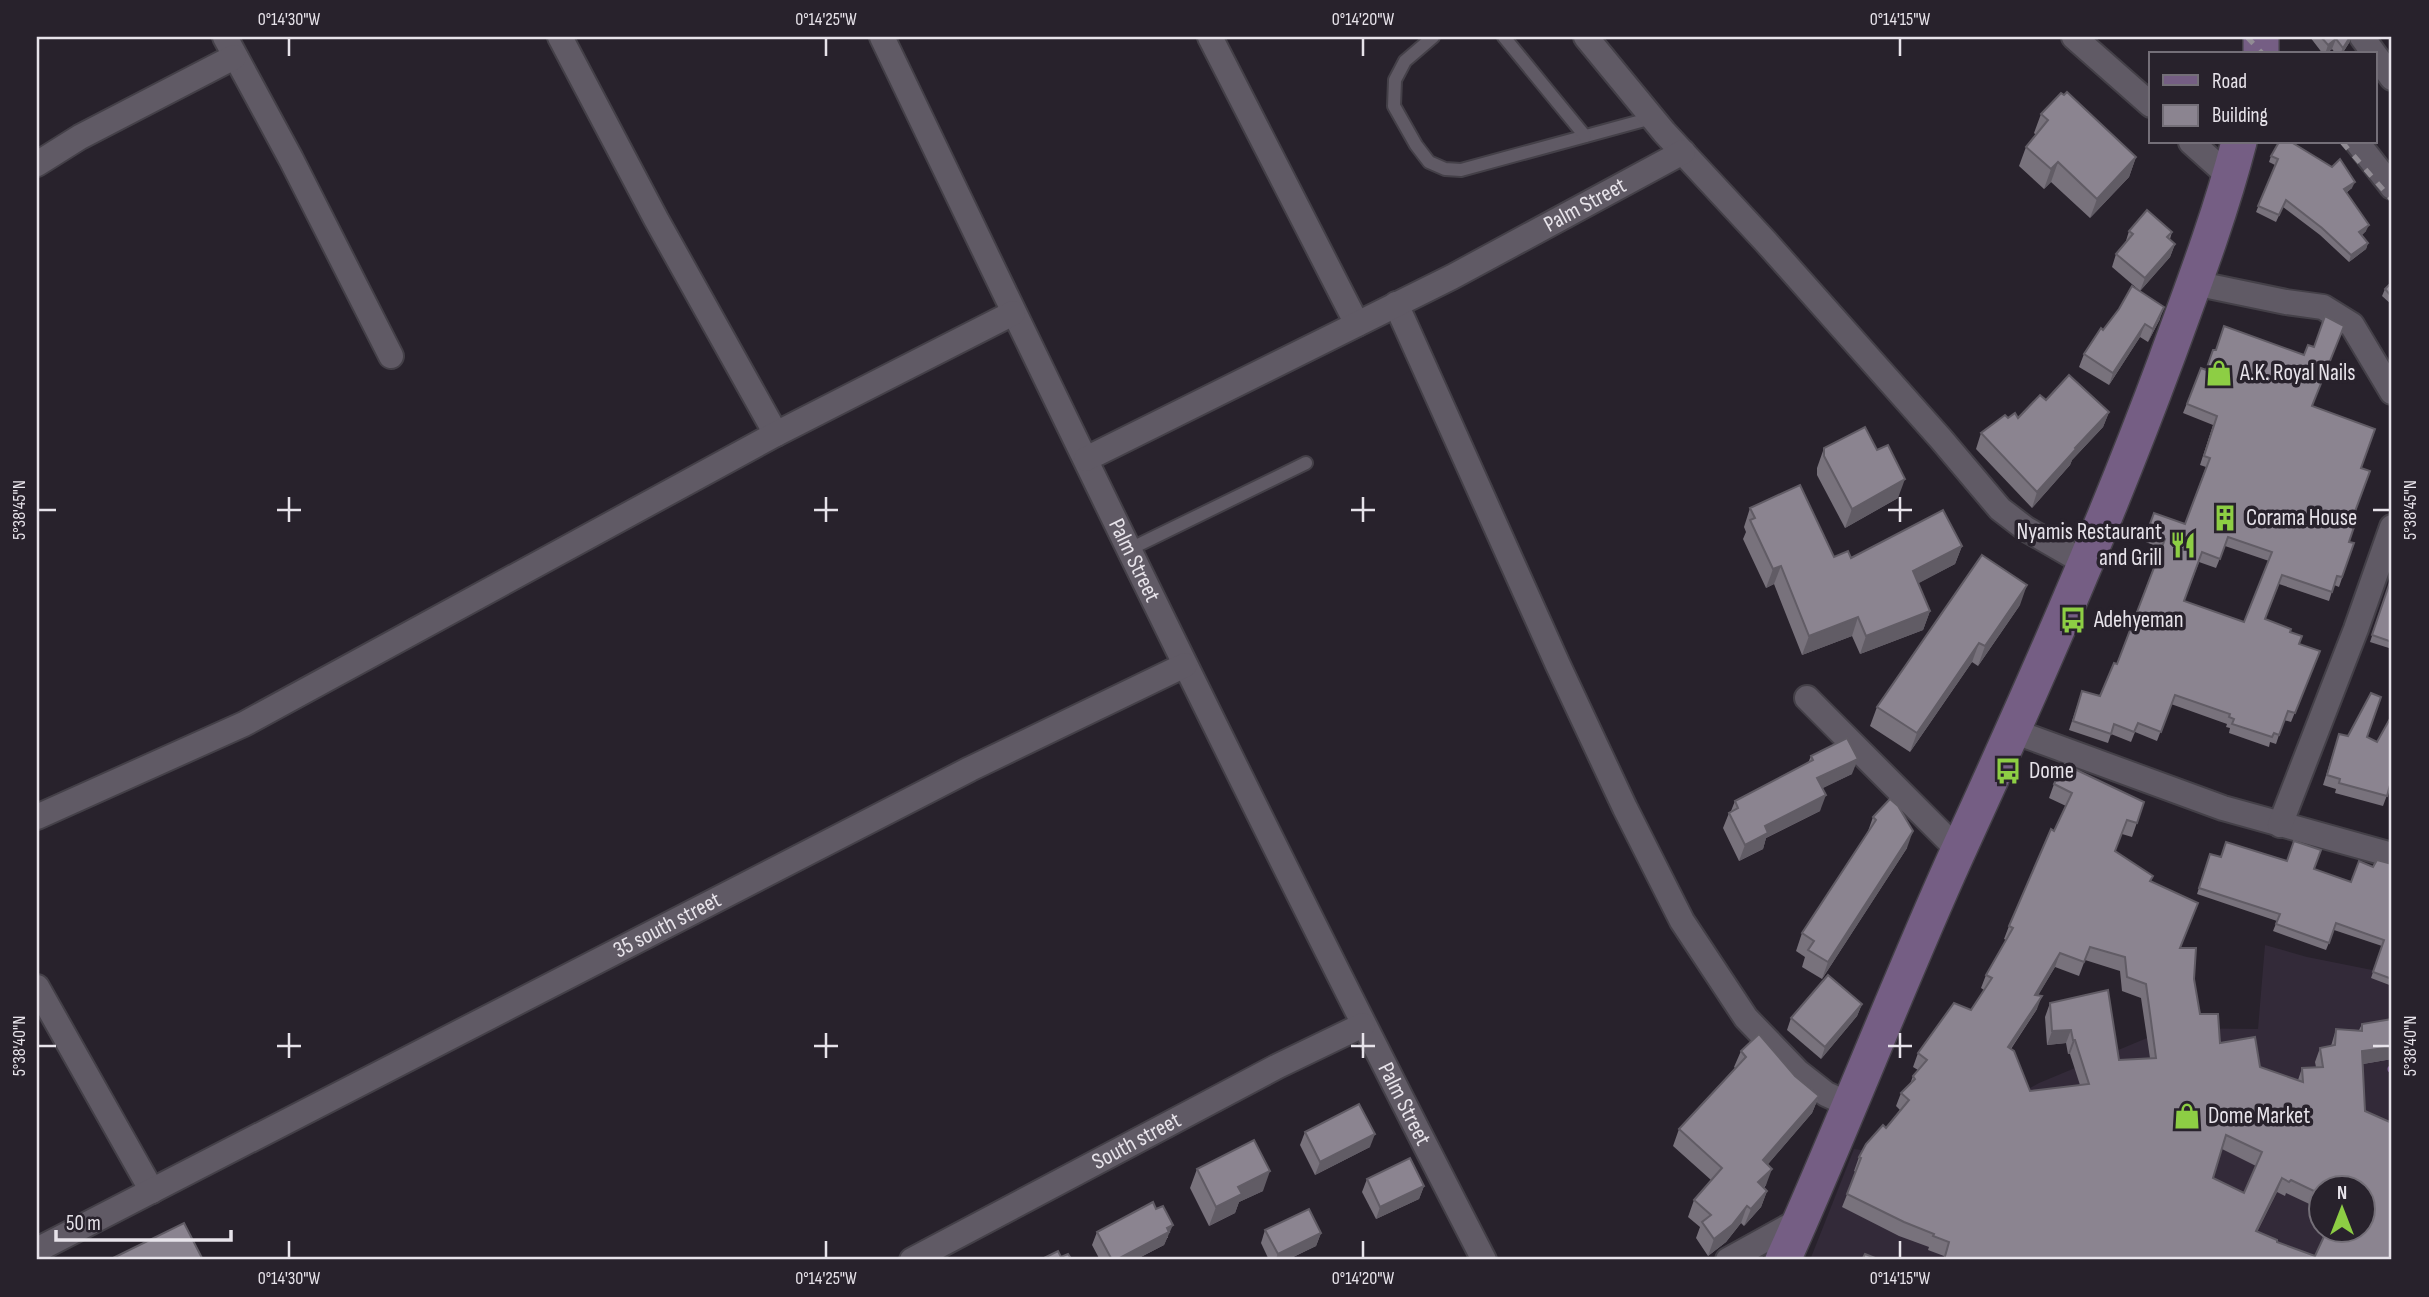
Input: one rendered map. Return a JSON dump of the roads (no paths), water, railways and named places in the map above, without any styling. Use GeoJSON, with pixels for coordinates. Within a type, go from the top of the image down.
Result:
{"type":"FeatureCollection","features":[{"type":"Feature","properties":{"kind":"main road"},"geometry":{"type":"LineString","coordinates":[[1783,1260],[1959,851],[2087,564],[2194,283],[2238,144]]}},
{"type":"Feature","properties":{"kind":"street"},"geometry":{"type":"LineString","coordinates":[[560,37],[656,219],[776,434]]}},
{"type":"Feature","properties":{"kind":"street"},"geometry":{"type":"LineString","coordinates":[[881,37],[1086,459]]}},
{"type":"Feature","properties":{"kind":"street"},"geometry":{"type":"LineString","coordinates":[[1210,37],[1357,324]]}},
{"type":"Feature","properties":{"kind":"street"},"geometry":{"type":"LineString","coordinates":[[1586,37],[1652,118],[1941,439],[2000,509],[2026,529],[2087,564]]}},
{"type":"Feature","properties":{"kind":"street"},"geometry":{"type":"LineString","coordinates":[[2074,37],[2149,103]]}},
{"type":"Feature","properties":{"kind":"street"},"geometry":{"type":"LineString","coordinates":[[2261,37],[2280,52]]}},
{"type":"Feature","properties":{"kind":"street"},"geometry":{"type":"LineString","coordinates":[[2362,37],[2373,52]]}},
{"type":"Feature","properties":{"kind":"street"},"geometry":{"type":"LineString","coordinates":[[37,164],[230,47],[291,159],[391,356]]}},
{"type":"Feature","properties":{"kind":"street"},"geometry":{"type":"LineString","coordinates":[[2376,56],[2392,78]]}},
{"type":"Feature","properties":{"kind":"street"},"geometry":{"type":"LineString","coordinates":[[2193,144],[2230,177]]}},
{"type":"Feature","properties":{"kind":"street"},"geometry":{"type":"LineString","coordinates":[[2359,144],[2392,187]]}},
{"type":"Feature","properties":{"kind":"street","name":"Palm Street"},"geometry":{"type":"LineString","coordinates":[[1484,1260],[1363,1025],[1086,459],[1452,277],[1683,152]]}},
{"type":"Feature","properties":{"kind":"street"},"geometry":{"type":"LineString","coordinates":[[2194,283],[2323,307],[2352,325],[2392,392]]}},
{"type":"Feature","properties":{"kind":"street"},"geometry":{"type":"LineString","coordinates":[[1396,304],[1569,689],[1682,921],[1746,1018],[1798,1072],[1826,1094],[1850,1105]]}},
{"type":"Feature","properties":{"kind":"street"},"geometry":{"type":"LineString","coordinates":[[37,817],[244,724],[776,434],[1013,313]]}},
{"type":"Feature","properties":{"kind":"street"},"geometry":{"type":"LineString","coordinates":[[2280,825],[2356,629],[2392,527]]}},
{"type":"Feature","properties":{"kind":"street","name":"35 south street"},"geometry":{"type":"LineString","coordinates":[[37,1250],[970,769],[1185,665]]}},
{"type":"Feature","properties":{"kind":"street"},"geometry":{"type":"LineString","coordinates":[[1807,698],[1959,851]]}},
{"type":"Feature","properties":{"kind":"street"},"geometry":{"type":"LineString","coordinates":[[2013,731],[2223,808],[2392,855]]}},
{"type":"Feature","properties":{"kind":"street"},"geometry":{"type":"LineString","coordinates":[[38,993],[152,1191]]}},
{"type":"Feature","properties":{"kind":"street","name":"South street"},"geometry":{"type":"LineString","coordinates":[[912,1260],[1278,1066],[1363,1025]]}},
{"type":"Feature","properties":{"kind":"street"},"geometry":{"type":"LineString","coordinates":[[1728,1260],[1802,1219]]}},
{"type":"Feature","properties":{"kind":"lane"},"geometry":{"type":"LineString","coordinates":[[1433,37],[1405,61],[1395,80],[1394,106],[1429,162],[1445,169],[1461,170],[1652,118]]}},
{"type":"Feature","properties":{"kind":"lane"},"geometry":{"type":"LineString","coordinates":[[1504,37],[1585,136]]}},
{"type":"Feature","properties":{"kind":"lane"},"geometry":{"type":"LineString","coordinates":[[1130,549],[1306,463]]}},
{"type":"Feature","properties":{"kind":"railway"},"geometry":{"type":"LineString","coordinates":[[2247,37],[2261,52]]}},
{"type":"Feature","properties":{"kind":"railway"},"geometry":{"type":"LineString","coordinates":[[2344,144],[2392,200]]}},
{"type":"Feature","properties":{"kind":"place","name":"A.K. Royal Nails"},"geometry":{"type":"Point","coordinates":[2219,373]}},
{"type":"Feature","properties":{"kind":"place","name":"Corama House"},"geometry":{"type":"Point","coordinates":[2225,518]}},
{"type":"Feature","properties":{"kind":"place","name":"Nyamis Restaurant and Grill"},"geometry":{"type":"Point","coordinates":[2183,545]}},
{"type":"Feature","properties":{"kind":"place","name":"Adehyeman"},"geometry":{"type":"Point","coordinates":[2073,620]}},
{"type":"Feature","properties":{"kind":"place","name":"Dome"},"geometry":{"type":"Point","coordinates":[2008,771]}},
{"type":"Feature","properties":{"kind":"place","name":"Dome Market"},"geometry":{"type":"Point","coordinates":[2187,1116]}}]}
